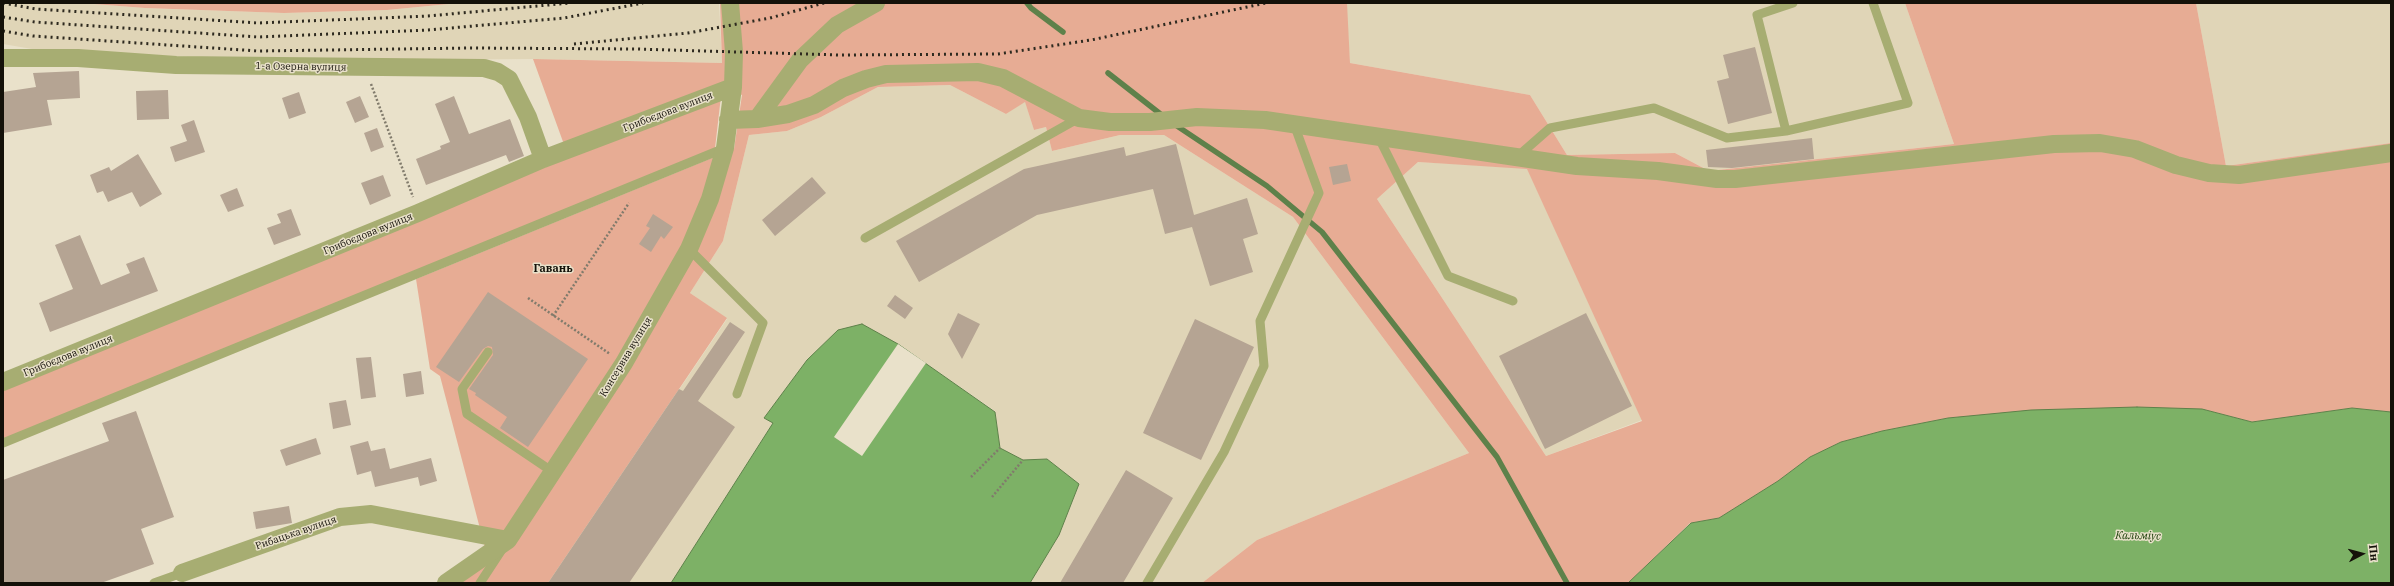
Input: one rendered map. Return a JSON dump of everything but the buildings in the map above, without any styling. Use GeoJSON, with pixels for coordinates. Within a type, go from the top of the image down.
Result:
{"type":"FeatureCollection","features":[{"type":"Feature","properties":{"kind":"street","name":"Консервна вулиця"},"geometry":{"type":"LineString","coordinates":[[446,583],[508,540],[624,363],[689,248],[710,199],[725,148],[733,87],[734,52],[730,3]]}},
{"type":"Feature","properties":{"kind":"street"},"geometry":{"type":"LineString","coordinates":[[757,119],[800,60],[837,24],[876,3]]}},
{"type":"Feature","properties":{"kind":"street","name":"1-а Озерна вулиця"},"geometry":{"type":"LineString","coordinates":[[3,58],[78,58],[176,65],[365,69],[484,68],[498,72],[509,79],[519,97],[543,159]]}},
{"type":"Feature","properties":{"kind":"street"},"geometry":{"type":"LineString","coordinates":[[728,120],[757,119],[788,114],[814,105],[843,88],[866,79],[886,74],[978,72],[1003,78],[1079,118],[1110,122],[1150,122],[1197,117],[1227,117],[1294,124],[1577,166],[1658,171],[1698,177],[1735,179],[2054,144],[2100,143],[2135,149],[2176,165],[2209,173],[2239,175],[2391,153]]}},
{"type":"Feature","properties":{"kind":"street","name":"Грибоєдова вулиця"},"geometry":{"type":"LineString","coordinates":[[3,382],[418,213],[543,159],[733,87]]}},
{"type":"Feature","properties":{"kind":"street","name":"Рибацька вулиця"},"geometry":{"type":"LineString","coordinates":[[182,573],[340,518],[371,514],[508,540]]}},
{"type":"Feature","properties":{"kind":"lane"},"geometry":{"type":"LineString","coordinates":[[1786,131],[1757,15],[1793,3]]}},
{"type":"Feature","properties":{"kind":"lane"},"geometry":{"type":"LineString","coordinates":[[1516,158],[1550,128],[1654,108],[1727,138],[1786,131],[1908,103],[1873,3]]}},
{"type":"Feature","properties":{"kind":"lane"},"geometry":{"type":"LineString","coordinates":[[865,238],[1079,118]]}},
{"type":"Feature","properties":{"kind":"lane"},"geometry":{"type":"LineString","coordinates":[[1147,583],[1224,452],[1264,366],[1260,321],[1319,193],[1294,124]]}},
{"type":"Feature","properties":{"kind":"lane"},"geometry":{"type":"LineString","coordinates":[[1378,136],[1448,276],[1513,301]]}},
{"type":"Feature","properties":{"kind":"lane"},"geometry":{"type":"LineString","coordinates":[[3,442],[725,148]]}},
{"type":"Feature","properties":{"kind":"lane"},"geometry":{"type":"LineString","coordinates":[[689,248],[763,323],[737,394]]}},
{"type":"Feature","properties":{"kind":"lane"},"geometry":{"type":"LineString","coordinates":[[488,352],[462,389],[467,414],[553,472]]}},
{"type":"Feature","properties":{"kind":"lane"},"geometry":{"type":"LineString","coordinates":[[480,583],[508,540]]}},
{"type":"Feature","properties":{"kind":"lane"},"geometry":{"type":"LineString","coordinates":[[154,583],[182,573]]}},
{"type":"Feature","properties":{"kind":"path"},"geometry":{"type":"LineString","coordinates":[[365,69],[418,213]]}},
{"type":"Feature","properties":{"kind":"path"},"geometry":{"type":"LineString","coordinates":[[554,316],[643,182]]}},
{"type":"Feature","properties":{"kind":"path"},"geometry":{"type":"LineString","coordinates":[[528,298],[624,363]]}},
{"type":"Feature","properties":{"kind":"path"},"geometry":{"type":"LineString","coordinates":[[971,477],[1000,448]]}},
{"type":"Feature","properties":{"kind":"path"},"geometry":{"type":"LineString","coordinates":[[992,497],[1023,460]]}},
{"type":"Feature","properties":{"kind":"shaded area"},"geometry":{"type":"Polygon","coordinates":[[[3,3],[81,3],[145,8],[284,13],[387,10],[459,3],[719,3],[722,63],[533,59],[268,61],[32,49],[3,44],[3,3]]]}},
{"type":"Feature","properties":{"kind":"shaded area"},"geometry":{"type":"Polygon","coordinates":[[[81,3],[459,3],[387,10],[284,13],[145,8],[81,3]]]}},
{"type":"Feature","properties":{"kind":"shaded area"},"geometry":{"type":"Polygon","coordinates":[[[720,3],[1347,3],[1350,63],[1530,95],[1567,155],[1675,153],[1709,171],[1954,144],[1905,3],[2196,3],[2226,166],[2391,143],[2391,412],[2352,408],[2252,422],[2202,409],[1948,418],[1882,431],[1841,442],[1810,457],[1778,481],[1719,518],[1690,523],[1628,583],[1202,583],[1257,540],[1469,453],[1293,217],[1164,135],[1120,135],[1052,151],[1046,127],[1034,130],[1025,102],[1006,114],[950,85],[878,87],[821,117],[787,131],[749,135],[723,241],[690,293],[727,318],[548,583],[461,583],[489,563],[440,376],[430,369],[416,279],[734,149],[742,95],[720,87],[566,150],[533,59],[722,63],[720,3]],[[1418,162],[1377,199],[1546,456],[1642,421],[1527,169],[1418,162]]]}},
{"type":"Feature","properties":{"kind":"shaded area"},"geometry":{"type":"Polygon","coordinates":[[[1346,3],[1905,3],[1954,144],[1709,171],[1675,153],[1567,155],[1530,95],[1350,63],[1346,3]]]}},
{"type":"Feature","properties":{"kind":"shaded area"},"geometry":{"type":"Polygon","coordinates":[[[2196,3],[2391,3],[2391,143],[2226,166],[2196,3]]]}},
{"type":"Feature","properties":{"kind":"shaded area"},"geometry":{"type":"Polygon","coordinates":[[[950,85],[1006,114],[1025,101],[1034,130],[1046,127],[1052,151],[1120,135],[1164,135],[1293,217],[1469,453],[1257,540],[1202,583],[1030,583],[1059,535],[1079,484],[1047,459],[1023,460],[1000,448],[995,411],[898,344],[838,330],[807,360],[764,418],[773,422],[671,583],[548,583],[727,319],[690,293],[723,241],[749,135],[787,131],[821,117],[878,87],[950,85]]]}},
{"type":"Feature","properties":{"kind":"shaded area"},"geometry":{"type":"Polygon","coordinates":[[[721,96],[715,148],[3,439],[3,384],[721,96]]]}},
{"type":"Feature","properties":{"kind":"shaded area"},"geometry":{"type":"Polygon","coordinates":[[[1418,162],[1527,168],[1642,420],[1546,456],[1377,199],[1418,162]]]}},
{"type":"Feature","properties":{"kind":"water"},"geometry":{"type":"Polygon","coordinates":[[[862,324],[898,344],[995,412],[1000,448],[1023,460],[1047,459],[1079,484],[1059,535],[1030,583],[671,583],[773,423],[764,418],[807,360],[838,330],[862,324]]]}},
{"type":"Feature","properties":{"kind":"water","name":"Кальміус"},"geometry":{"type":"Polygon","coordinates":[[[2137,407],[2202,409],[2252,422],[2352,408],[2391,412],[2391,583],[1628,583],[1691,523],[1719,518],[1778,481],[1810,457],[1841,442],[1882,431],[1948,418],[2031,410],[2137,407]]]}},
{"type":"Feature","properties":{"kind":"pier"},"geometry":{"type":"Polygon","coordinates":[[[898,344],[926,363],[862,456],[834,437],[898,344]]]}},
{"type":"Feature","properties":{"kind":"waterway"},"geometry":{"type":"LineString","coordinates":[[1027,3],[1031,8],[1063,32]]}},
{"type":"Feature","properties":{"kind":"waterway"},"geometry":{"type":"LineString","coordinates":[[1108,73],[1163,116]]}},
{"type":"Feature","properties":{"kind":"waterway"},"geometry":{"type":"LineString","coordinates":[[1174,124],[1267,186],[1322,232],[1497,457],[1567,583]]}},
{"type":"Feature","properties":{"kind":"railway"},"geometry":{"type":"LineString","coordinates":[[3,3],[36,9],[258,23],[428,16],[570,3]]}},
{"type":"Feature","properties":{"kind":"railway"},"geometry":{"type":"LineString","coordinates":[[3,17],[35,22],[258,37],[428,30],[564,18],[643,3]]}},
{"type":"Feature","properties":{"kind":"railway"},"geometry":{"type":"LineString","coordinates":[[574,44],[688,33],[770,18],[824,3]]}},
{"type":"Feature","properties":{"kind":"railway"},"geometry":{"type":"LineString","coordinates":[[3,31],[33,36],[258,51],[472,48],[636,49],[840,55],[998,54],[1091,40],[1266,3]]}},
{"type":"Feature","properties":{"kind":"district","name":"Гавань"},"geometry":{"type":"Point","coordinates":[553,269]}}]}
